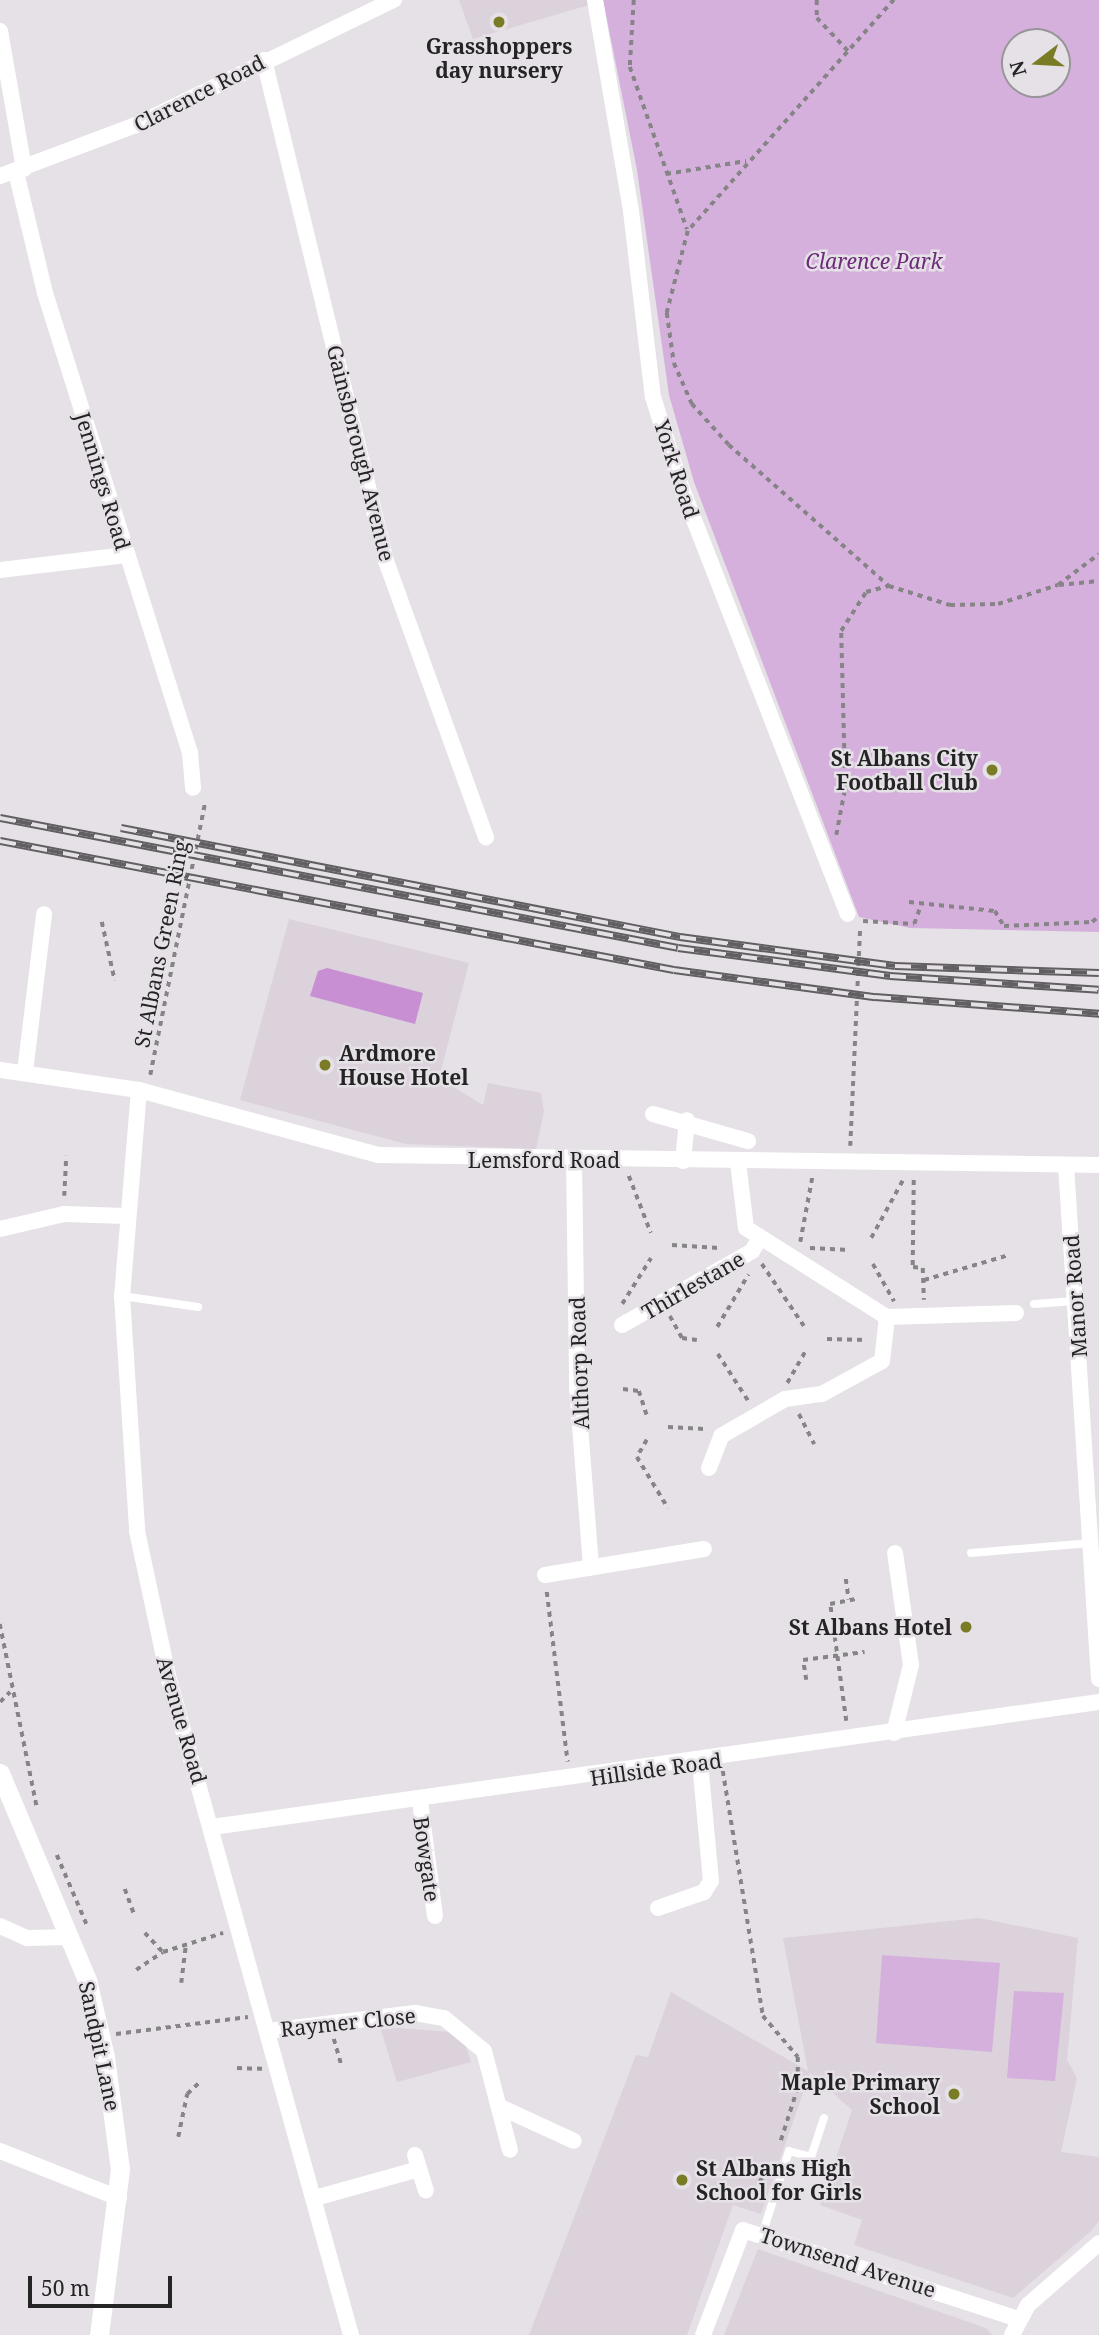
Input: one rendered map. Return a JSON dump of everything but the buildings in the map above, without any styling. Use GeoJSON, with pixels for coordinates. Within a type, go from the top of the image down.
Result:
{"type":"FeatureCollection","features":[{"type":"Feature","properties":{"kind":"street","name":"Clarence Road"},"geometry":{"type":"LineString","coordinates":[[13,172],[136,125],[264,60],[394,0]]}},
{"type":"Feature","properties":{"kind":"street","name":"York Road"},"geometry":{"type":"LineString","coordinates":[[595,0],[631,211],[653,397],[709,559],[828,857],[848,914]]}},
{"type":"Feature","properties":{"kind":"street","name":"Jennings Road"},"geometry":{"type":"LineString","coordinates":[[0,31],[13,172],[45,293],[190,753],[193,788]]}},
{"type":"Feature","properties":{"kind":"street","name":"Gainsborough Avenue"},"geometry":{"type":"LineString","coordinates":[[264,60],[386,561],[486,838]]}},
{"type":"Feature","properties":{"kind":"street"},"geometry":{"type":"LineString","coordinates":[[0,570],[126,555]]}},
{"type":"Feature","properties":{"kind":"street"},"geometry":{"type":"LineString","coordinates":[[24,1072],[44,914]]}},
{"type":"Feature","properties":{"kind":"street","name":"Lemsford Road"},"geometry":{"type":"LineString","coordinates":[[0,1070],[139,1090],[378,1155],[1099,1165]]}},
{"type":"Feature","properties":{"kind":"street","name":"Avenue Road"},"geometry":{"type":"LineString","coordinates":[[139,1090],[125,1216],[122,1296],[137,1531],[167,1669],[351,2335]]}},
{"type":"Feature","properties":{"kind":"street"},"geometry":{"type":"LineString","coordinates":[[653,1114],[687,1120],[748,1142]]}},
{"type":"Feature","properties":{"kind":"street"},"geometry":{"type":"LineString","coordinates":[[683,1161],[687,1120]]}},
{"type":"Feature","properties":{"kind":"street","name":"Althorp Road"},"geometry":{"type":"LineString","coordinates":[[574,1159],[577,1388],[591,1567]]}},
{"type":"Feature","properties":{"kind":"street","name":"Thirlestane"},"geometry":{"type":"LineString","coordinates":[[738,1162],[740,1214],[756,1246]]}},
{"type":"Feature","properties":{"kind":"street","name":"Manor Road"},"geometry":{"type":"LineString","coordinates":[[1066,1166],[1099,1679]]}},
{"type":"Feature","properties":{"kind":"street"},"geometry":{"type":"LineString","coordinates":[[0,1229],[64,1214],[125,1216]]}},
{"type":"Feature","properties":{"kind":"street","name":"Thirlestane"},"geometry":{"type":"LineString","coordinates":[[622,1325],[756,1246],[796,1254],[895,1316]]}},
{"type":"Feature","properties":{"kind":"street"},"geometry":{"type":"LineString","coordinates":[[709,1468],[721,1436],[756,1414],[788,1398],[822,1394],[882,1361],[895,1316],[1016,1313]]}},
{"type":"Feature","properties":{"kind":"street"},"geometry":{"type":"LineString","coordinates":[[545,1575],[704,1549]]}},
{"type":"Feature","properties":{"kind":"street"},"geometry":{"type":"LineString","coordinates":[[894,1733],[911,1665],[895,1553]]}},
{"type":"Feature","properties":{"kind":"street","name":"Hillside Road"},"geometry":{"type":"LineString","coordinates":[[212,1827],[571,1781],[1099,1702]]}},
{"type":"Feature","properties":{"kind":"street"},"geometry":{"type":"LineString","coordinates":[[658,1908],[704,1892],[711,1881],[700,1762]]}},
{"type":"Feature","properties":{"kind":"street","name":"Sandpit Lane"},"geometry":{"type":"LineString","coordinates":[[0,1773],[69,1937],[103,2045],[118,2135],[119,2198],[99,2335]]}},
{"type":"Feature","properties":{"kind":"street","name":"Bowgate"},"geometry":{"type":"LineString","coordinates":[[420,1801],[435,1916]]}},
{"type":"Feature","properties":{"kind":"street"},"geometry":{"type":"LineString","coordinates":[[0,1926],[27,1938],[69,1937]]}},
{"type":"Feature","properties":{"kind":"street","name":"Raymer Close"},"geometry":{"type":"LineString","coordinates":[[268,2031],[415,2012],[444,2018],[484,2051],[510,2150]]}},
{"type":"Feature","properties":{"kind":"street"},"geometry":{"type":"LineString","coordinates":[[500,2107],[574,2141]]}},
{"type":"Feature","properties":{"kind":"street"},"geometry":{"type":"LineString","coordinates":[[0,2151],[119,2198]]}},
{"type":"Feature","properties":{"kind":"street"},"geometry":{"type":"LineString","coordinates":[[315,2198],[417,2162],[426,2190]]}},
{"type":"Feature","properties":{"kind":"street","name":"Townsend Avenue"},"geometry":{"type":"LineString","coordinates":[[704,2335],[743,2230],[763,2232],[1019,2319]]}},
{"type":"Feature","properties":{"kind":"street"},"geometry":{"type":"LineString","coordinates":[[1012,2335],[1019,2319],[1099,2243]]}},
{"type":"Feature","properties":{"kind":"lane"},"geometry":{"type":"LineString","coordinates":[[122,1296],[198,1307]]}},
{"type":"Feature","properties":{"kind":"lane"},"geometry":{"type":"LineString","coordinates":[[1034,1304],[1076,1301]]}},
{"type":"Feature","properties":{"kind":"lane"},"geometry":{"type":"LineString","coordinates":[[971,1553],[1091,1543]]}},
{"type":"Feature","properties":{"kind":"lane"},"geometry":{"type":"LineString","coordinates":[[763,2232],[789,2151],[811,2157],[824,2118]]}},
{"type":"Feature","properties":{"kind":"path"},"geometry":{"type":"LineString","coordinates":[[634,0],[630,67],[688,231]]}},
{"type":"Feature","properties":{"kind":"path"},"geometry":{"type":"LineString","coordinates":[[817,0],[817,18],[849,52]]}},
{"type":"Feature","properties":{"kind":"path"},"geometry":{"type":"LineString","coordinates":[[894,0],[688,231],[667,313],[674,363],[692,404],[729,445],[888,586],[950,605],[998,604],[1058,585],[1099,581]]}},
{"type":"Feature","properties":{"kind":"path"},"geometry":{"type":"LineString","coordinates":[[666,174],[748,161]]}},
{"type":"Feature","properties":{"kind":"path"},"geometry":{"type":"LineString","coordinates":[[1058,585],[1099,554]]}},
{"type":"Feature","properties":{"kind":"path"},"geometry":{"type":"LineString","coordinates":[[828,857],[839,853],[835,838],[845,788],[841,631],[866,592],[888,586]]}},
{"type":"Feature","properties":{"kind":"path","name":"St Albans Green Ring"},"geometry":{"type":"LineString","coordinates":[[139,1090],[149,1079],[205,800]]}},
{"type":"Feature","properties":{"kind":"path"},"geometry":{"type":"LineString","coordinates":[[909,902],[995,911],[1004,926],[1091,922],[1099,916]]}},
{"type":"Feature","properties":{"kind":"path"},"geometry":{"type":"LineString","coordinates":[[849,1163],[852,1019],[861,921],[914,925],[921,905]]}},
{"type":"Feature","properties":{"kind":"path"},"geometry":{"type":"LineString","coordinates":[[102,922],[115,981]]}},
{"type":"Feature","properties":{"kind":"path"},"geometry":{"type":"LineString","coordinates":[[64,1214],[66,1156]]}},
{"type":"Feature","properties":{"kind":"path"},"geometry":{"type":"LineString","coordinates":[[622,1160],[651,1233]]}},
{"type":"Feature","properties":{"kind":"path"},"geometry":{"type":"LineString","coordinates":[[816,1163],[800,1218],[796,1254],[850,1250]]}},
{"type":"Feature","properties":{"kind":"path"},"geometry":{"type":"LineString","coordinates":[[871,1238],[913,1164]]}},
{"type":"Feature","properties":{"kind":"path"},"geometry":{"type":"LineString","coordinates":[[913,1164],[913,1267],[923,1268],[924,1315]]}},
{"type":"Feature","properties":{"kind":"path"},"geometry":{"type":"LineString","coordinates":[[672,1245],[756,1246]]}},
{"type":"Feature","properties":{"kind":"path"},"geometry":{"type":"LineString","coordinates":[[923,1280],[1009,1255]]}},
{"type":"Feature","properties":{"kind":"path"},"geometry":{"type":"LineString","coordinates":[[622,1304],[651,1258]]}},
{"type":"Feature","properties":{"kind":"path"},"geometry":{"type":"LineString","coordinates":[[717,1327],[758,1258],[804,1326]]}},
{"type":"Feature","properties":{"kind":"path"},"geometry":{"type":"LineString","coordinates":[[873,1264],[895,1316]]}},
{"type":"Feature","properties":{"kind":"path"},"geometry":{"type":"LineString","coordinates":[[663,1303],[682,1338],[696,1340]]}},
{"type":"Feature","properties":{"kind":"path"},"geometry":{"type":"LineString","coordinates":[[827,1339],[888,1340]]}},
{"type":"Feature","properties":{"kind":"path"},"geometry":{"type":"LineString","coordinates":[[805,1352],[783,1390],[814,1444]]}},
{"type":"Feature","properties":{"kind":"path"},"geometry":{"type":"LineString","coordinates":[[719,1354],[756,1414]]}},
{"type":"Feature","properties":{"kind":"path"},"geometry":{"type":"LineString","coordinates":[[623,1389],[639,1391],[647,1415]]}},
{"type":"Feature","properties":{"kind":"path"},"geometry":{"type":"LineString","coordinates":[[668,1427],[721,1436]]}},
{"type":"Feature","properties":{"kind":"path"},"geometry":{"type":"LineString","coordinates":[[646,1440],[637,1457],[668,1508]]}},
{"type":"Feature","properties":{"kind":"path"},"geometry":{"type":"LineString","coordinates":[[545,1575],[571,1781]]}},
{"type":"Feature","properties":{"kind":"path"},"geometry":{"type":"LineString","coordinates":[[846,1579],[849,1600]]}},
{"type":"Feature","properties":{"kind":"path"},"geometry":{"type":"LineString","coordinates":[[849,1740],[830,1604],[856,1599]]}},
{"type":"Feature","properties":{"kind":"path"},"geometry":{"type":"LineString","coordinates":[[0,1624],[37,1810]]}},
{"type":"Feature","properties":{"kind":"path"},"geometry":{"type":"LineString","coordinates":[[806,1680],[803,1660],[864,1652]]}},
{"type":"Feature","properties":{"kind":"path"},"geometry":{"type":"LineString","coordinates":[[0,1702],[11,1690]]}},
{"type":"Feature","properties":{"kind":"path"},"geometry":{"type":"LineString","coordinates":[[721,1759],[764,2016],[797,2057],[798,2088],[779,2147]]}},
{"type":"Feature","properties":{"kind":"path"},"geometry":{"type":"LineString","coordinates":[[125,1889],[134,1914]]}},
{"type":"Feature","properties":{"kind":"path"},"geometry":{"type":"LineString","coordinates":[[136,1970],[163,1952],[239,1929]]}},
{"type":"Feature","properties":{"kind":"path"},"geometry":{"type":"LineString","coordinates":[[145,1933],[163,1952]]}},
{"type":"Feature","properties":{"kind":"path"},"geometry":{"type":"LineString","coordinates":[[181,1983],[186,1944]]}},
{"type":"Feature","properties":{"kind":"path"},"geometry":{"type":"LineString","coordinates":[[103,2045],[116,2044],[114,2034],[246,2018]]}},
{"type":"Feature","properties":{"kind":"path"},"geometry":{"type":"LineString","coordinates":[[178,2137],[187,2094],[200,2082]]}},
{"type":"Feature","properties":{"kind":"path"},"geometry":{"type":"LineString","coordinates":[[759,2182],[776,2159]]}},
{"type":"Feature","properties":{"kind":"shaded area","name":"Grasshoppers day nursery"},"geometry":{"type":"Polygon","coordinates":[[[459,0],[588,0],[589,5],[473,39],[459,0]]]}},
{"type":"Feature","properties":{"kind":"shaded area"},"geometry":{"type":"Polygon","coordinates":[[[289,919],[469,963],[439,1078],[483,1105],[488,1083],[541,1093],[544,1111],[536,1149],[406,1144],[240,1100],[289,919]]]}},
{"type":"Feature","properties":{"kind":"shaded area"},"geometry":{"type":"Polygon","coordinates":[[[327,968],[423,993],[415,1024],[310,996],[318,971],[327,968]]]}},
{"type":"Feature","properties":{"kind":"shaded area","name":"Maple Primary School"},"geometry":{"type":"Polygon","coordinates":[[[979,1918],[1078,1938],[1067,2060],[1077,2078],[1061,2152],[1099,2157],[1099,2221],[1091,2231],[1013,2298],[854,2245],[862,2220],[820,2205],[852,2110],[810,2073],[761,2214],[733,2205],[687,2335],[529,2335],[636,2055],[648,2057],[671,1992],[808,2071],[783,1938],[979,1918]]]}},
{"type":"Feature","properties":{"kind":"shaded area"},"geometry":{"type":"Polygon","coordinates":[[[398,2028],[450,2032],[465,2044],[471,2062],[397,2082],[381,2030],[398,2028]]]}},
{"type":"Feature","properties":{"kind":"shaded area","name":"St Albans High School for Girls"},"geometry":{"type":"Polygon","coordinates":[[[758,2249],[986,2328],[992,2335],[724,2335],[758,2249]]]}},
{"type":"Feature","properties":{"kind":"green space","name":"Clarence Park"},"geometry":{"type":"Polygon","coordinates":[[[603,0],[1099,0],[1099,932],[910,928],[859,917],[694,482],[669,395],[637,170],[603,0]]]}},
{"type":"Feature","properties":{"kind":"green space"},"geometry":{"type":"Polygon","coordinates":[[[882,1955],[1000,1963],[992,2052],[876,2043],[882,1955]]]}},
{"type":"Feature","properties":{"kind":"green space"},"geometry":{"type":"Polygon","coordinates":[[[1014,1991],[1064,1993],[1055,2081],[1007,2078],[1014,1991]]]}},
{"type":"Feature","properties":{"kind":"railway"},"geometry":{"type":"LineString","coordinates":[[0,818],[678,948],[890,976],[1099,990]]}},
{"type":"Feature","properties":{"kind":"railway"},"geometry":{"type":"LineString","coordinates":[[121,828],[680,937],[895,966],[1099,973]]}},
{"type":"Feature","properties":{"kind":"railway"},"geometry":{"type":"LineString","coordinates":[[0,841],[674,970],[875,997],[1099,1014]]}},
{"type":"Feature","properties":{"kind":"place","name":"Grasshoppers day nursery"},"geometry":{"type":"Point","coordinates":[499,22]}},
{"type":"Feature","properties":{"kind":"place","name":"St Albans City Football Club"},"geometry":{"type":"Point","coordinates":[992,770]}},
{"type":"Feature","properties":{"kind":"place","name":"Ardmore House Hotel"},"geometry":{"type":"Point","coordinates":[325,1065]}},
{"type":"Feature","properties":{"kind":"place","name":"St Albans Hotel"},"geometry":{"type":"Point","coordinates":[966,1627]}},
{"type":"Feature","properties":{"kind":"place","name":"Maple Primary School"},"geometry":{"type":"Point","coordinates":[954,2094]}},
{"type":"Feature","properties":{"kind":"place","name":"St Albans High School for Girls"},"geometry":{"type":"Point","coordinates":[682,2180]}}]}
